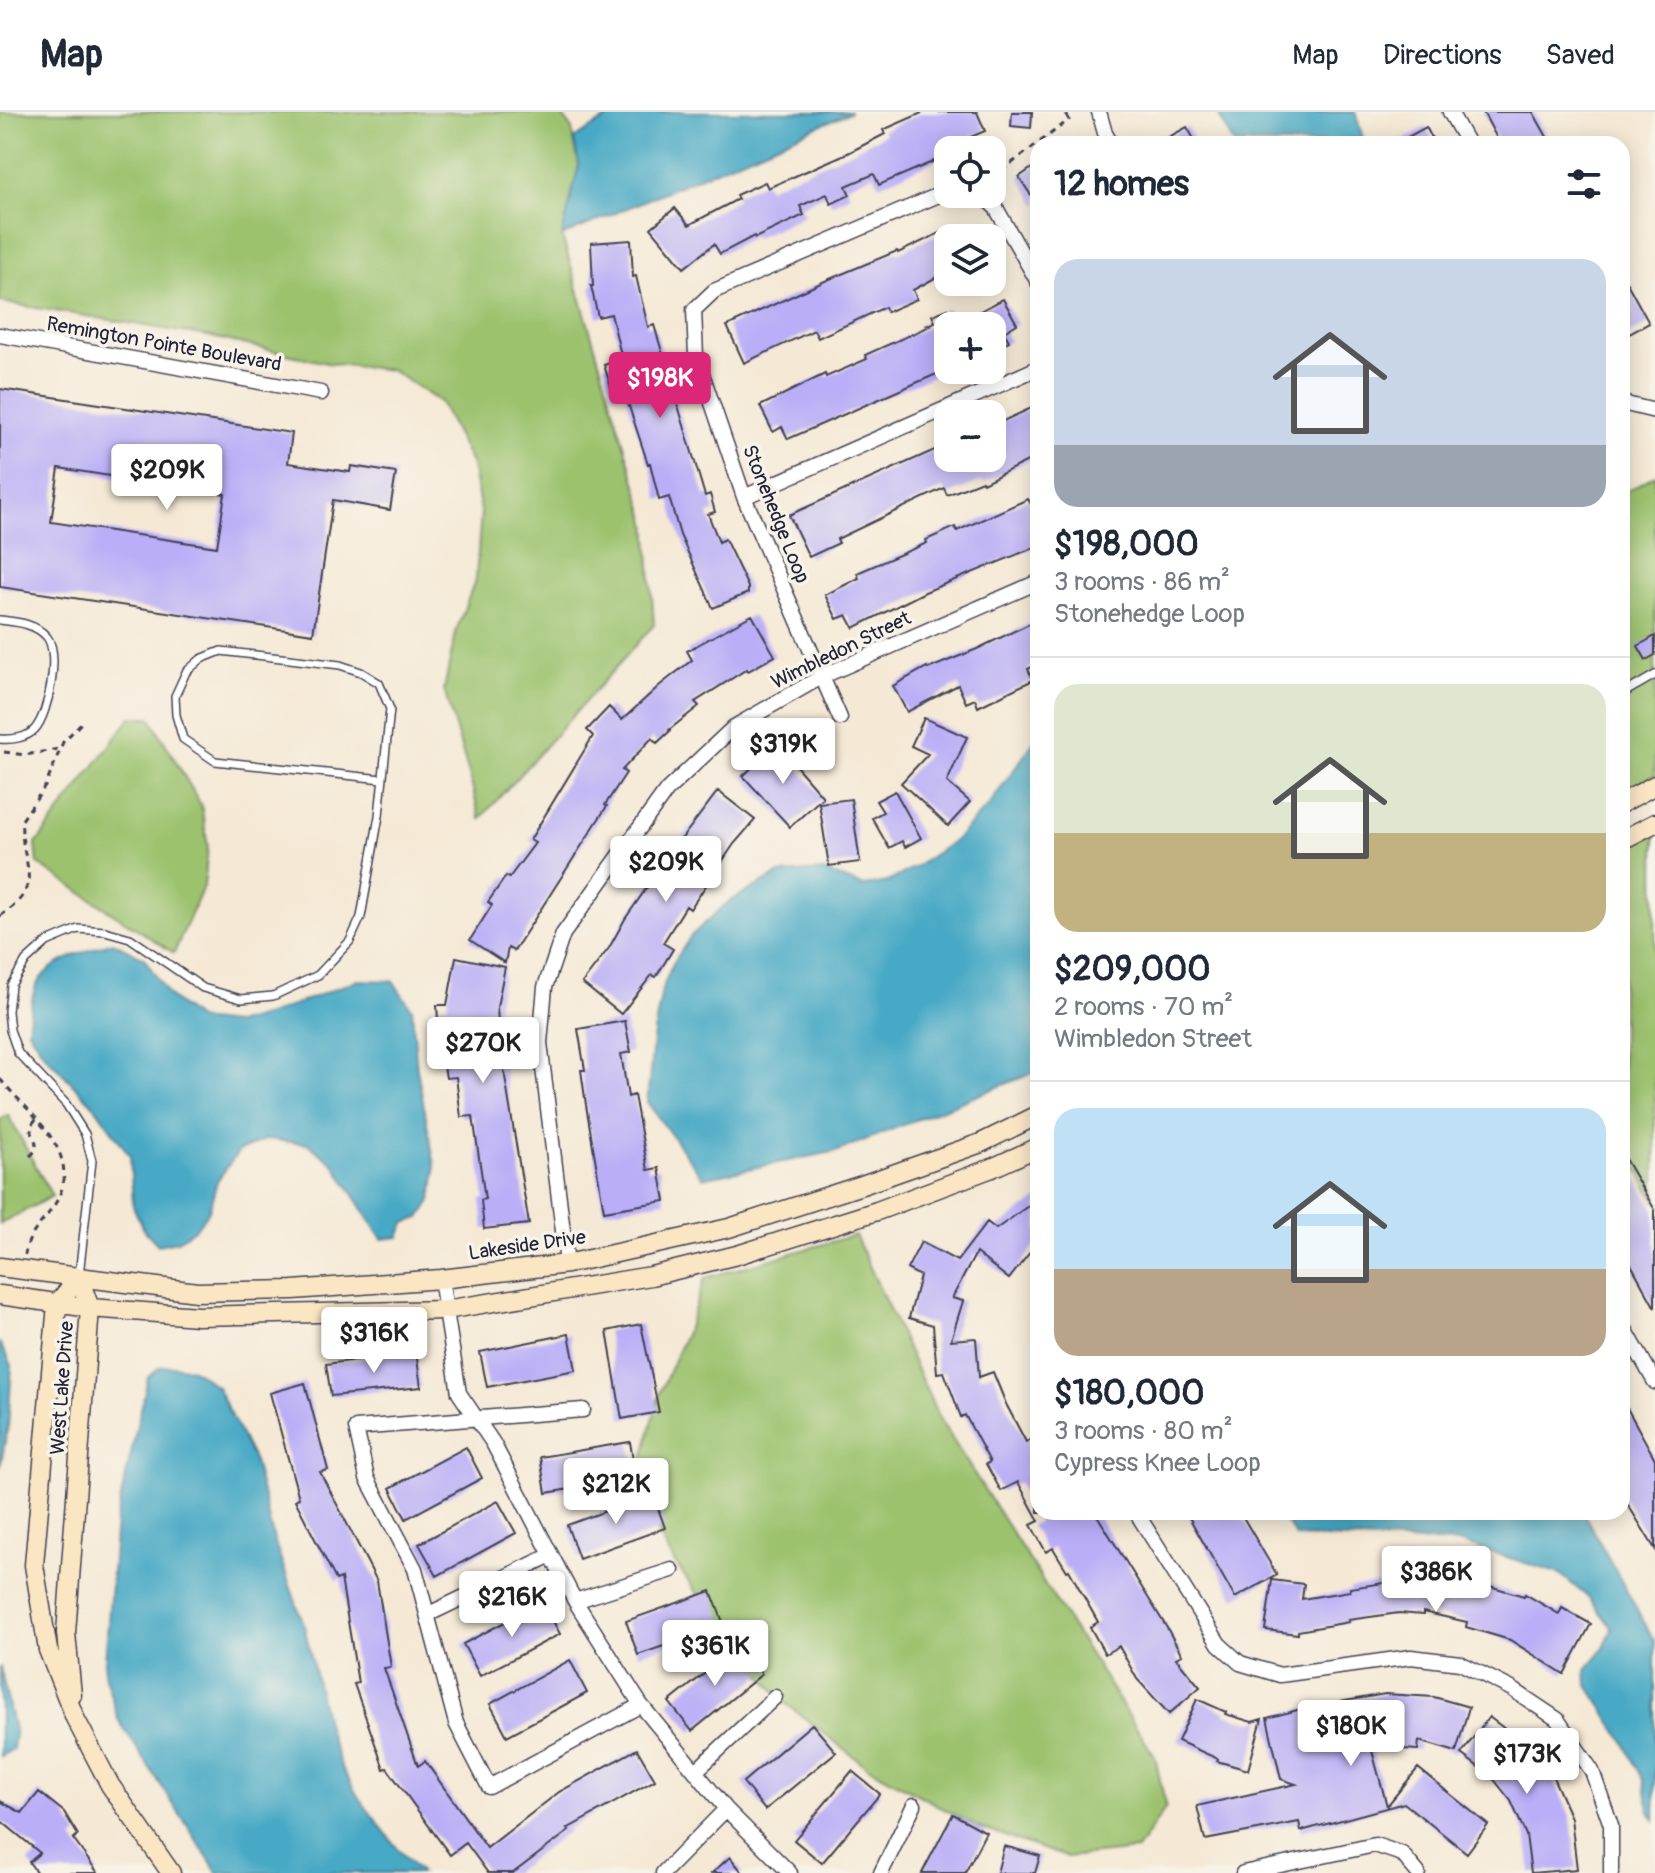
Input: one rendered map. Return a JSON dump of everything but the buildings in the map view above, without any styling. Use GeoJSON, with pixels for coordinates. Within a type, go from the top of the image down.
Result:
{"type":"FeatureCollection","features":[{"type":"Feature","properties":{"kind":"street"},"geometry":{"type":"LineString","coordinates":[[1099,112],[1107,136]]}},
{"type":"Feature","properties":{"kind":"street"},"geometry":{"type":"LineString","coordinates":[[1450,112],[1464,136]]}},
{"type":"Feature","properties":{"kind":"street","name":"Stonehedge Loop"},"geometry":{"type":"LineString","coordinates":[[840,718],[744,497],[696,356],[694,310],[714,291],[934,197]]}},
{"type":"Feature","properties":{"kind":"street"},"geometry":{"type":"LineString","coordinates":[[996,208],[1030,268]]}},
{"type":"Feature","properties":{"kind":"street","name":"Remington Pointe Boulevard"},"geometry":{"type":"LineString","coordinates":[[0,335],[321,393]]}},
{"type":"Feature","properties":{"kind":"street"},"geometry":{"type":"LineString","coordinates":[[744,497],[1030,372]]}},
{"type":"Feature","properties":{"kind":"street"},"geometry":{"type":"LineString","coordinates":[[1630,405],[1655,411]]}},
{"type":"Feature","properties":{"kind":"street","name":"Wimbledon Street"},"geometry":{"type":"LineString","coordinates":[[567,1264],[540,1043],[545,987],[563,934],[667,790],[734,727],[823,676],[1030,585]]}},
{"type":"Feature","properties":{"kind":"street"},"geometry":{"type":"LineString","coordinates":[[1630,799],[1655,785]]}},
{"type":"Feature","properties":{"kind":"street"},"geometry":{"type":"LineString","coordinates":[[1630,836],[1655,823]]}},
{"type":"Feature","properties":{"kind":"street","name":"Lakeside Drive"},"geometry":{"type":"LineString","coordinates":[[0,1267],[197,1292],[293,1290],[441,1279],[567,1264],[743,1224],[981,1143],[1030,1119]]}},
{"type":"Feature","properties":{"kind":"street"},"geometry":{"type":"LineString","coordinates":[[0,1295],[90,1308],[198,1316],[445,1310],[651,1276],[737,1255],[877,1211],[1030,1151]]}},
{"type":"Feature","properties":{"kind":"street","name":"West Lake Drive"},"geometry":{"type":"LineString","coordinates":[[79,1277],[57,1304],[34,1565],[48,1650],[75,1718],[110,1785],[171,1873]]}},
{"type":"Feature","properties":{"kind":"street","name":"West Lake Drive"},"geometry":{"type":"LineString","coordinates":[[75,1718],[66,1633],[90,1308],[79,1277]]}},
{"type":"Feature","properties":{"kind":"street"},"geometry":{"type":"LineString","coordinates":[[441,1279],[459,1393],[493,1443],[575,1601],[641,1705],[726,1809],[790,1873]]}},
{"type":"Feature","properties":{"kind":"street"},"geometry":{"type":"LineString","coordinates":[[1630,1338],[1655,1382]]}},
{"type":"Feature","properties":{"kind":"street"},"geometry":{"type":"LineString","coordinates":[[583,1410],[356,1428],[367,1478],[415,1569],[456,1723],[489,1787],[641,1705]]}},
{"type":"Feature","properties":{"kind":"street"},"geometry":{"type":"LineString","coordinates":[[1141,1520],[1219,1644],[1240,1663],[1280,1675],[1411,1657],[1460,1663],[1512,1689],[1557,1719],[1592,1771],[1611,1825],[1611,1873]]}},
{"type":"Feature","properties":{"kind":"street"},"geometry":{"type":"LineString","coordinates":[[429,1614],[551,1555]]}},
{"type":"Feature","properties":{"kind":"street"},"geometry":{"type":"LineString","coordinates":[[575,1601],[672,1570]]}},
{"type":"Feature","properties":{"kind":"street"},"geometry":{"type":"LineString","coordinates":[[697,1770],[775,1697]]}},
{"type":"Feature","properties":{"kind":"street"},"geometry":{"type":"LineString","coordinates":[[881,1873],[914,1805]]}},
{"type":"Feature","properties":{"kind":"street"},"geometry":{"type":"LineString","coordinates":[[663,1873],[726,1809]]}},
{"type":"Feature","properties":{"kind":"street"},"geometry":{"type":"LineString","coordinates":[[1243,1873],[1375,1845],[1402,1854],[1418,1873]]}},
{"type":"Feature","properties":{"kind":"lane"},"geometry":{"type":"LineString","coordinates":[[0,620],[37,629],[46,636],[53,657],[48,700],[35,729],[13,739],[0,739]]}},
{"type":"Feature","properties":{"kind":"lane"},"geometry":{"type":"LineString","coordinates":[[79,1277],[92,1161],[85,1134],[66,1104],[18,1053],[10,1030],[8,1011],[11,985],[26,961],[47,942],[78,929],[105,931],[130,938],[203,988],[241,999],[273,996],[318,975],[350,941],[361,917],[382,779],[390,709],[379,683],[361,672],[340,665],[221,651],[201,659],[186,672],[175,696],[176,715],[183,739],[215,761],[382,779]]}},
{"type":"Feature","properties":{"kind":"lane"},"geometry":{"type":"LineString","coordinates":[[1630,689],[1655,675]]}},
{"type":"Feature","properties":{"kind":"path"},"geometry":{"type":"LineString","coordinates":[[1048,136],[1069,120],[1065,112]]}},
{"type":"Feature","properties":{"kind":"path"},"geometry":{"type":"LineString","coordinates":[[1006,167],[1030,149]]}},
{"type":"Feature","properties":{"kind":"path"},"geometry":{"type":"LineString","coordinates":[[0,916],[26,891],[29,881],[22,820],[46,785],[72,729],[83,721]]}},
{"type":"Feature","properties":{"kind":"path"},"geometry":{"type":"LineString","coordinates":[[0,752],[25,755],[61,748]]}},
{"type":"Feature","properties":{"kind":"path"},"geometry":{"type":"LineString","coordinates":[[0,1079],[54,1138],[63,1173],[57,1202],[31,1232],[26,1245],[24,1270]]}},
{"type":"Feature","properties":{"kind":"path"},"geometry":{"type":"LineString","coordinates":[[30,1156],[36,1149],[37,1142],[30,1127],[36,1119]]}},
{"type":"Feature","properties":{"kind":"green space"},"geometry":{"type":"Polygon","coordinates":[[[0,112],[560,112],[572,129],[579,165],[562,236],[647,522],[654,625],[480,819],[444,690],[456,631],[476,578],[481,512],[472,465],[440,402],[391,370],[327,363],[207,336],[0,302],[0,112]]]}},
{"type":"Feature","properties":{"kind":"green space"},"geometry":{"type":"Polygon","coordinates":[[[1655,475],[1655,775],[1630,789],[1630,489],[1655,475]]]}},
{"type":"Feature","properties":{"kind":"green space"},"geometry":{"type":"Polygon","coordinates":[[[131,717],[150,717],[201,805],[208,847],[204,885],[174,953],[38,864],[36,844],[131,717]]]}},
{"type":"Feature","properties":{"kind":"green space"},"geometry":{"type":"Polygon","coordinates":[[[1655,833],[1655,1200],[1630,1155],[1630,846],[1655,833]]]}},
{"type":"Feature","properties":{"kind":"green space"},"geometry":{"type":"Polygon","coordinates":[[[8,1115],[52,1196],[0,1224],[0,1120],[8,1115]]]}},
{"type":"Feature","properties":{"kind":"green space"},"geometry":{"type":"Polygon","coordinates":[[[855,1235],[940,1420],[1155,1757],[1166,1807],[1137,1850],[1066,1857],[977,1827],[866,1766],[784,1702],[720,1625],[675,1563],[646,1512],[644,1455],[660,1392],[688,1328],[705,1278],[855,1235]]]}},
{"type":"Feature","properties":{"kind":"water"},"geometry":{"type":"Polygon","coordinates":[[[617,112],[851,112],[562,236],[579,165],[574,139],[617,112]]]}},
{"type":"Feature","properties":{"kind":"water"},"geometry":{"type":"Polygon","coordinates":[[[1217,112],[1355,112],[1362,136],[1230,136],[1217,112]]]}},
{"type":"Feature","properties":{"kind":"water"},"geometry":{"type":"Polygon","coordinates":[[[1030,747],[1030,1074],[838,1151],[703,1178],[647,1102],[662,990],[672,965],[691,936],[728,902],[779,874],[823,871],[863,886],[888,882],[955,840],[989,805],[1030,747]]]}},
{"type":"Feature","properties":{"kind":"water"},"geometry":{"type":"Polygon","coordinates":[[[113,942],[144,958],[170,997],[198,1020],[235,1024],[271,1014],[357,980],[393,981],[412,1009],[417,1069],[436,1171],[431,1201],[420,1218],[405,1223],[399,1237],[382,1239],[334,1164],[308,1144],[267,1139],[239,1151],[217,1181],[209,1210],[197,1227],[177,1241],[158,1245],[143,1229],[133,1206],[130,1156],[96,1108],[46,1056],[28,1031],[32,997],[42,977],[59,963],[113,942]]]}},
{"type":"Feature","properties":{"kind":"water"},"geometry":{"type":"Polygon","coordinates":[[[0,1344],[12,1365],[8,1427],[0,1468],[0,1344]]]}},
{"type":"Feature","properties":{"kind":"water"},"geometry":{"type":"Polygon","coordinates":[[[160,1367],[193,1369],[217,1387],[254,1461],[274,1540],[304,1625],[328,1731],[341,1766],[359,1798],[398,1849],[421,1873],[218,1873],[118,1719],[104,1674],[116,1520],[148,1377],[160,1367]]]}},
{"type":"Feature","properties":{"kind":"water"},"geometry":{"type":"Polygon","coordinates":[[[1284,1520],[1587,1520],[1655,1642],[1655,1820],[1650,1812],[1644,1781],[1625,1743],[1587,1684],[1586,1669],[1604,1648],[1612,1628],[1590,1599],[1560,1574],[1462,1543],[1296,1537],[1284,1520]]]}},
{"type":"Feature","properties":{"kind":"water"},"geometry":{"type":"Polygon","coordinates":[[[0,1666],[15,1734],[13,1749],[0,1757],[0,1666]]]}}]}
